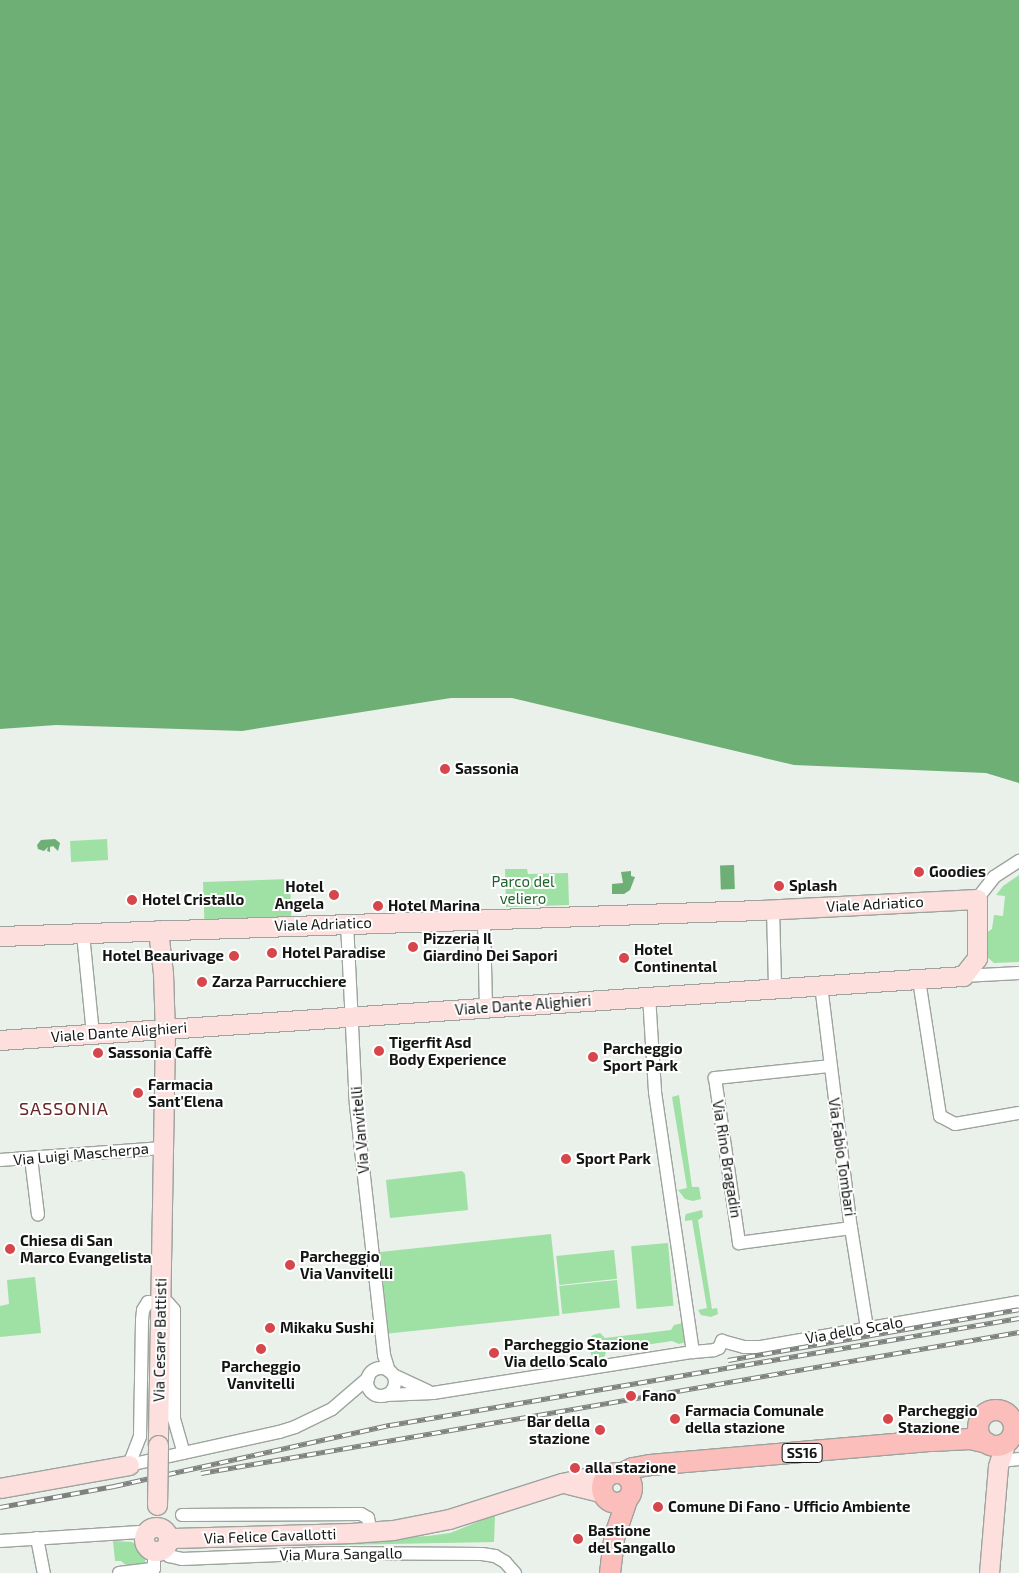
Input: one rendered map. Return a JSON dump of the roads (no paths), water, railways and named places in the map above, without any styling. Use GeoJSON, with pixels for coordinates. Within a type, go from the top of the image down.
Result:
{"type":"FeatureCollection","features":[{"type":"Feature","properties":{"kind":"main road","name":"SS16"},"geometry":{"type":"LineString","coordinates":[[616,1489],[633,1468],[932,1441],[970,1439],[1002,1446],[1014,1430],[1015,1418],[995,1410],[986,1414],[980,1421],[932,1441]]}},
{"type":"Feature","properties":{"kind":"main road"},"geometry":{"type":"LineString","coordinates":[[980,1421],[980,1436],[1002,1446]]}},
{"type":"Feature","properties":{"kind":"main road"},"geometry":{"type":"LineString","coordinates":[[610,1573],[616,1489]]}},
{"type":"Feature","properties":{"kind":"street"},"geometry":{"type":"LineString","coordinates":[[963,976],[977,958],[978,899],[994,878],[1019,861]]}},
{"type":"Feature","properties":{"kind":"street","name":"Viale Adriatico"},"geometry":{"type":"LineString","coordinates":[[0,936],[347,923],[484,920],[978,899]]}},
{"type":"Feature","properties":{"kind":"street"},"geometry":{"type":"LineString","coordinates":[[773,909],[776,988]]}},
{"type":"Feature","properties":{"kind":"street"},"geometry":{"type":"LineString","coordinates":[[484,920],[486,1007]]}},
{"type":"Feature","properties":{"kind":"street","name":"Via Vanvitelli"},"geometry":{"type":"LineString","coordinates":[[347,923],[356,1104],[384,1355],[391,1373]]}},
{"type":"Feature","properties":{"kind":"street","name":"Via Cesare Battisti"},"geometry":{"type":"LineString","coordinates":[[157,1545],[165,1030],[163,973],[158,930]]}},
{"type":"Feature","properties":{"kind":"street","name":"Via Cesare Battisti"},"geometry":{"type":"LineString","coordinates":[[163,973],[180,930]]}},
{"type":"Feature","properties":{"kind":"street"},"geometry":{"type":"LineString","coordinates":[[83,934],[93,1034]]}},
{"type":"Feature","properties":{"kind":"street"},"geometry":{"type":"LineString","coordinates":[[963,976],[1019,973]]}},
{"type":"Feature","properties":{"kind":"street","name":"Viale Dante Alighieri"},"geometry":{"type":"LineString","coordinates":[[0,1040],[963,976]]}},
{"type":"Feature","properties":{"kind":"street"},"geometry":{"type":"LineString","coordinates":[[919,980],[940,1116],[954,1124],[1019,1113]]}},
{"type":"Feature","properties":{"kind":"street","name":"Via Fabio Tombari"},"geometry":{"type":"LineString","coordinates":[[821,985],[851,1228],[867,1328]]}},
{"type":"Feature","properties":{"kind":"street"},"geometry":{"type":"LineString","coordinates":[[649,996],[655,1092],[693,1352]]}},
{"type":"Feature","properties":{"kind":"street","name":"Via Rino Bragadin"},"geometry":{"type":"LineString","coordinates":[[830,1066],[714,1078],[740,1243],[851,1228]]}},
{"type":"Feature","properties":{"kind":"street","name":"Via Luigi Mascherpa"},"geometry":{"type":"LineString","coordinates":[[0,1160],[163,1148]]}},
{"type":"Feature","properties":{"kind":"street"},"geometry":{"type":"LineString","coordinates":[[31,1158],[38,1215]]}},
{"type":"Feature","properties":{"kind":"street"},"geometry":{"type":"LineString","coordinates":[[129,1465],[140,1437],[143,1310],[148,1302],[161,1301],[171,1305],[174,1310],[174,1420],[184,1453]]}},
{"type":"Feature","properties":{"kind":"street","name":"Via dello Scalo"},"geometry":{"type":"LineString","coordinates":[[346,1398],[433,1393],[714,1350],[719,1348],[722,1341],[744,1347],[760,1347],[1019,1302]]}},
{"type":"Feature","properties":{"kind":"street","name":"Via Vanvitelli"},"geometry":{"type":"LineString","coordinates":[[371,1375],[382,1335]]}},
{"type":"Feature","properties":{"kind":"street"},"geometry":{"type":"LineString","coordinates":[[0,1488],[129,1465],[279,1432],[321,1415],[346,1398],[381,1368],[433,1393]]}},
{"type":"Feature","properties":{"kind":"street"},"geometry":{"type":"LineString","coordinates":[[371,1375],[370,1390],[381,1395],[395,1384],[391,1373]]}},
{"type":"Feature","properties":{"kind":"street"},"geometry":{"type":"LineString","coordinates":[[1002,1446],[1019,1459]]}},
{"type":"Feature","properties":{"kind":"street"},"geometry":{"type":"LineString","coordinates":[[989,1573],[1002,1446]]}},
{"type":"Feature","properties":{"kind":"street","name":"Via Felice Cavallotti"},"geometry":{"type":"LineString","coordinates":[[157,1545],[173,1538],[372,1532],[439,1522],[562,1483],[594,1476],[616,1489]]}},
{"type":"Feature","properties":{"kind":"street","name":"Via Felice Cavallotti"},"geometry":{"type":"LineString","coordinates":[[182,1515],[361,1514],[368,1518],[372,1532]]}},
{"type":"Feature","properties":{"kind":"street"},"geometry":{"type":"LineString","coordinates":[[0,1541],[140,1532],[157,1545],[119,1573]]}},
{"type":"Feature","properties":{"kind":"street"},"geometry":{"type":"LineString","coordinates":[[37,1538],[44,1573]]}},
{"type":"Feature","properties":{"kind":"street","name":"Via Mura Sangallo"},"geometry":{"type":"LineString","coordinates":[[157,1545],[169,1556],[182,1560],[320,1554],[482,1554],[495,1556],[505,1562],[515,1573]]}},
{"type":"Feature","properties":{"kind":"railway"},"geometry":{"type":"LineString","coordinates":[[728,1360],[1019,1309]]}},
{"type":"Feature","properties":{"kind":"railway"},"geometry":{"type":"LineString","coordinates":[[0,1507],[114,1486],[390,1425],[1019,1318]]}},
{"type":"Feature","properties":{"kind":"railway"},"geometry":{"type":"LineString","coordinates":[[201,1473],[1019,1332]]}},
{"type":"Feature","properties":{"kind":"place","name":"Sassonia"},"geometry":{"type":"Point","coordinates":[445,769]}},
{"type":"Feature","properties":{"kind":"place","name":"Goodies"},"geometry":{"type":"Point","coordinates":[919,872]}},
{"type":"Feature","properties":{"kind":"place","name":"Splash"},"geometry":{"type":"Point","coordinates":[779,886]}},
{"type":"Feature","properties":{"kind":"place","name":"Hotel Angela"},"geometry":{"type":"Point","coordinates":[334,895]}},
{"type":"Feature","properties":{"kind":"place","name":"Hotel Cristallo"},"geometry":{"type":"Point","coordinates":[132,900]}},
{"type":"Feature","properties":{"kind":"place","name":"Hotel Marina"},"geometry":{"type":"Point","coordinates":[378,906]}},
{"type":"Feature","properties":{"kind":"place","name":"Pizzeria Il Giardino Dei Sapori"},"geometry":{"type":"Point","coordinates":[413,947]}},
{"type":"Feature","properties":{"kind":"place","name":"Hotel Paradise"},"geometry":{"type":"Point","coordinates":[272,953]}},
{"type":"Feature","properties":{"kind":"place","name":"Hotel Beaurivage"},"geometry":{"type":"Point","coordinates":[234,956]}},
{"type":"Feature","properties":{"kind":"place","name":"Hotel Continental"},"geometry":{"type":"Point","coordinates":[624,958]}},
{"type":"Feature","properties":{"kind":"place","name":"Zarza Parrucchiere"},"geometry":{"type":"Point","coordinates":[202,982]}},
{"type":"Feature","properties":{"kind":"place","name":"Tigerfit Asd Body Experience"},"geometry":{"type":"Point","coordinates":[379,1051]}},
{"type":"Feature","properties":{"kind":"place","name":"Sassonia Caffè"},"geometry":{"type":"Point","coordinates":[98,1053]}},
{"type":"Feature","properties":{"kind":"place","name":"Parcheggio Sport Park"},"geometry":{"type":"Point","coordinates":[593,1057]}},
{"type":"Feature","properties":{"kind":"place","name":"Farmacia Sant'Elena"},"geometry":{"type":"Point","coordinates":[138,1093]}},
{"type":"Feature","properties":{"kind":"place","name":"Sport Park"},"geometry":{"type":"Point","coordinates":[566,1159]}},
{"type":"Feature","properties":{"kind":"place","name":"Chiesa di San Marco Evangelista"},"geometry":{"type":"Point","coordinates":[10,1249]}},
{"type":"Feature","properties":{"kind":"place","name":"Parcheggio Via Vanvitelli"},"geometry":{"type":"Point","coordinates":[290,1265]}},
{"type":"Feature","properties":{"kind":"place","name":"Mikaku Sushi"},"geometry":{"type":"Point","coordinates":[270,1328]}},
{"type":"Feature","properties":{"kind":"place","name":"Parcheggio Vanvitelli"},"geometry":{"type":"Point","coordinates":[261,1349]}},
{"type":"Feature","properties":{"kind":"place","name":"Parcheggio Stazione Via dello Scalo"},"geometry":{"type":"Point","coordinates":[494,1353]}},
{"type":"Feature","properties":{"kind":"place","name":"Fano"},"geometry":{"type":"Point","coordinates":[631,1396]}},
{"type":"Feature","properties":{"kind":"place","name":"Farmacia Comunale della stazione"},"geometry":{"type":"Point","coordinates":[675,1419]}},
{"type":"Feature","properties":{"kind":"place","name":"Parcheggio Stazione"},"geometry":{"type":"Point","coordinates":[888,1419]}},
{"type":"Feature","properties":{"kind":"place","name":"Bar della stazione"},"geometry":{"type":"Point","coordinates":[600,1430]}},
{"type":"Feature","properties":{"kind":"place","name":"alla stazione"},"geometry":{"type":"Point","coordinates":[575,1468]}},
{"type":"Feature","properties":{"kind":"place","name":"Comune Di Fano - Ufficio Ambiente"},"geometry":{"type":"Point","coordinates":[658,1507]}},
{"type":"Feature","properties":{"kind":"place","name":"Bastione del Sangallo"},"geometry":{"type":"Point","coordinates":[578,1539]}},
{"type":"Feature","properties":{"kind":"district","name":"SASSONIA"},"geometry":{"type":"Point","coordinates":[64,1108]}},
{"type":"Feature","properties":{"kind":"park label","name":"Parco del veliero"},"geometry":{"type":"Point","coordinates":[523,890]}}]}
